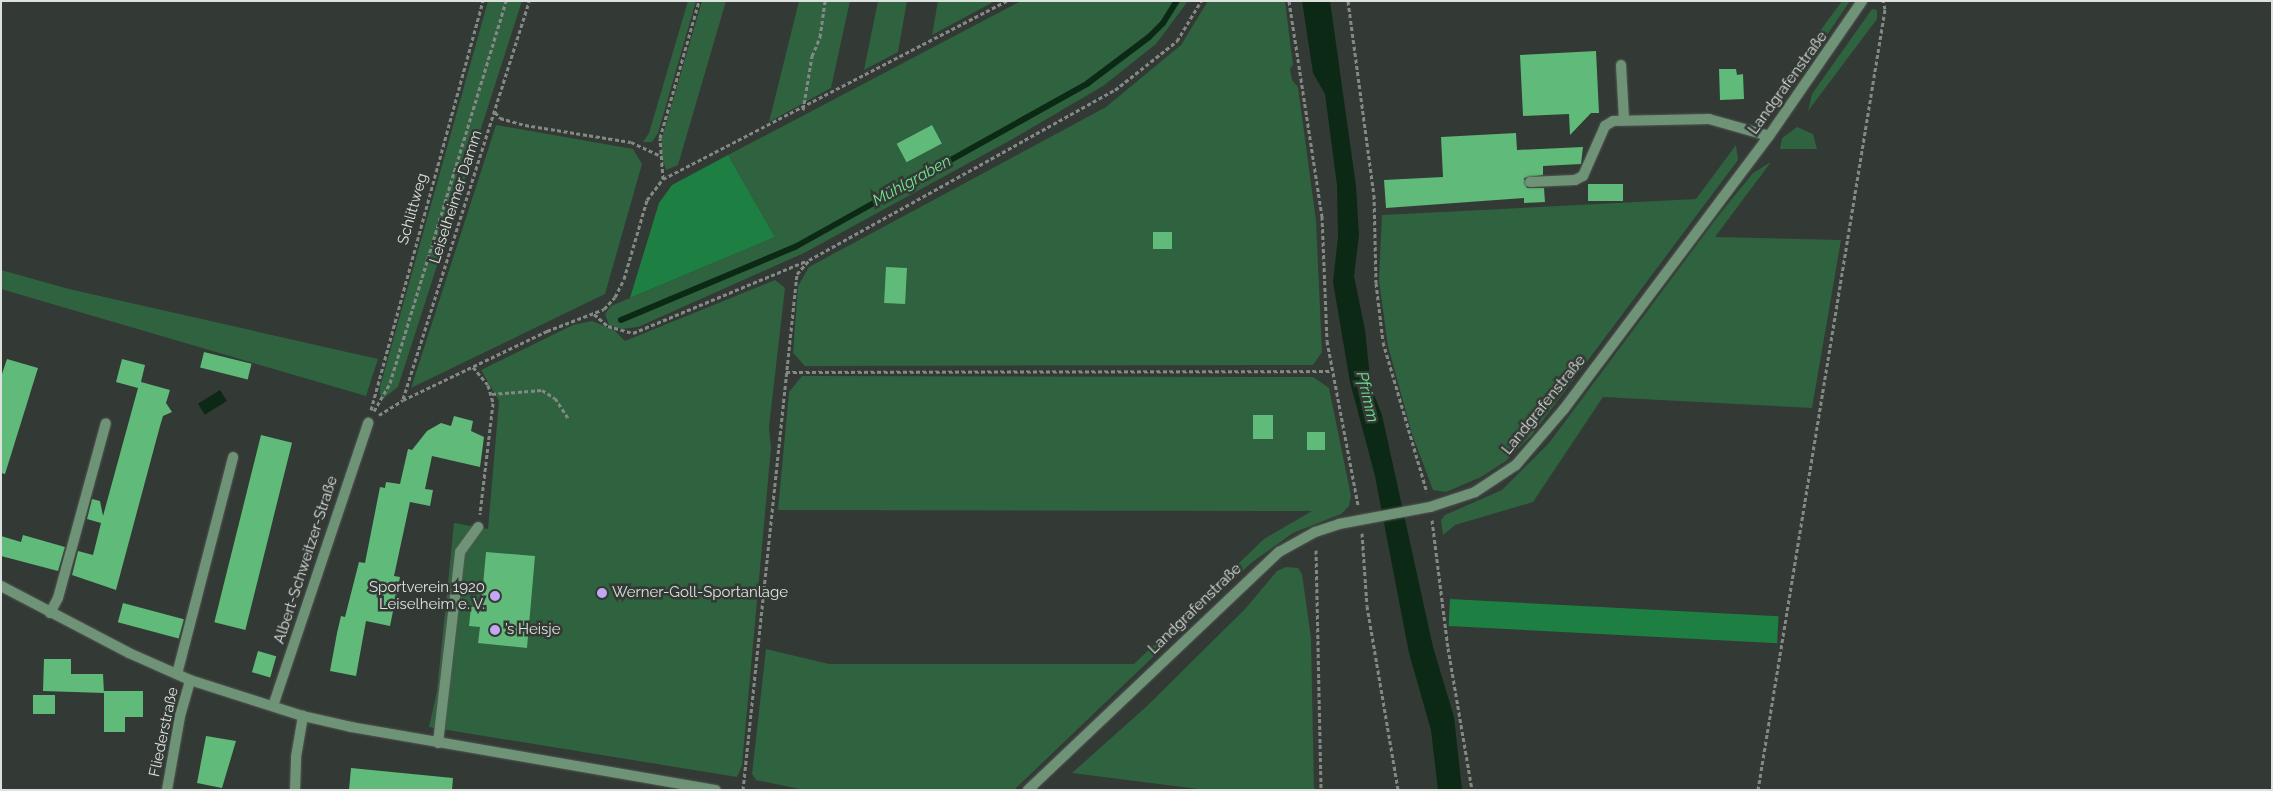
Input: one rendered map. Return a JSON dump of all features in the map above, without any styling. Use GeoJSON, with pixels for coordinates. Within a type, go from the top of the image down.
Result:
{"type":"FeatureCollection","features":[{"type":"Feature","properties":{"kind":"street","name":"Landgrafenstraße"},"geometry":{"type":"LineString","coordinates":[[1028,790],[1248,579],[1279,552],[1315,532],[1366,518],[1424,508],[1491,484],[1506,474],[1540,439],[1769,136],[1862,1]]}},
{"type":"Feature","properties":{"kind":"street"},"geometry":{"type":"LineString","coordinates":[[1621,64],[1624,119]]}},
{"type":"Feature","properties":{"kind":"street"},"geometry":{"type":"LineString","coordinates":[[1530,182],[1575,180],[1583,176],[1605,126],[1624,119],[1709,119],[1769,136]]}},
{"type":"Feature","properties":{"kind":"street"},"geometry":{"type":"LineString","coordinates":[[50,613],[58,598],[106,423]]}},
{"type":"Feature","properties":{"kind":"street","name":"Albert-Schweitzer-Straße"},"geometry":{"type":"LineString","coordinates":[[273,706],[368,423]]}},
{"type":"Feature","properties":{"kind":"street"},"geometry":{"type":"LineString","coordinates":[[177,674],[233,457]]}},
{"type":"Feature","properties":{"kind":"street"},"geometry":{"type":"LineString","coordinates":[[438,743],[460,552],[478,527]]}},
{"type":"Feature","properties":{"kind":"street"},"geometry":{"type":"LineString","coordinates":[[1,586],[50,613],[190,680],[304,716],[438,743],[716,790]]}},
{"type":"Feature","properties":{"kind":"street","name":"Fliederstraße"},"geometry":{"type":"LineString","coordinates":[[168,790],[180,716],[190,680]]}},
{"type":"Feature","properties":{"kind":"street"},"geometry":{"type":"LineString","coordinates":[[295,790],[296,757],[304,716]]}},
{"type":"Feature","properties":{"kind":"path","name":"Schlittweg"},"geometry":{"type":"LineString","coordinates":[[368,423],[376,381],[483,1]]}},
{"type":"Feature","properties":{"kind":"path"},"geometry":{"type":"LineString","coordinates":[[368,423],[390,383],[506,1]]}},
{"type":"Feature","properties":{"kind":"path","name":"Leiselheimer Damm"},"geometry":{"type":"LineString","coordinates":[[403,400],[529,1]]}},
{"type":"Feature","properties":{"kind":"path"},"geometry":{"type":"LineString","coordinates":[[663,179],[659,156],[664,120],[699,1]]}},
{"type":"Feature","properties":{"kind":"path"},"geometry":{"type":"LineString","coordinates":[[803,110],[812,56],[820,37],[824,1]]}},
{"type":"Feature","properties":{"kind":"path"},"geometry":{"type":"LineString","coordinates":[[368,423],[403,400],[547,331],[594,314],[615,297],[624,278],[647,200],[663,179],[803,110],[1007,1]]}},
{"type":"Feature","properties":{"kind":"path"},"geometry":{"type":"LineString","coordinates":[[594,314],[608,326],[633,333],[809,260],[1116,90],[1177,41],[1202,1]]}},
{"type":"Feature","properties":{"kind":"path"},"geometry":{"type":"LineString","coordinates":[[1289,1],[1322,216],[1324,312],[1332,371],[1366,518],[1367,606],[1398,790]]}},
{"type":"Feature","properties":{"kind":"path"},"geometry":{"type":"LineString","coordinates":[[1348,1],[1374,195],[1376,283],[1383,342],[1424,508],[1472,790]]}},
{"type":"Feature","properties":{"kind":"path"},"geometry":{"type":"LineString","coordinates":[[1758,790],[1883,19],[1883,1]]}},
{"type":"Feature","properties":{"kind":"path"},"geometry":{"type":"LineString","coordinates":[[495,112],[500,118],[525,125],[631,142],[659,156]]}},
{"type":"Feature","properties":{"kind":"path"},"geometry":{"type":"LineString","coordinates":[[743,790],[794,282],[809,260]]}},
{"type":"Feature","properties":{"kind":"path"},"geometry":{"type":"LineString","coordinates":[[473,367],[492,394],[492,414],[478,527]]}},
{"type":"Feature","properties":{"kind":"path"},"geometry":{"type":"LineString","coordinates":[[786,372],[1332,371]]}},
{"type":"Feature","properties":{"kind":"path"},"geometry":{"type":"LineString","coordinates":[[492,394],[542,390],[555,398],[568,418]]}},
{"type":"Feature","properties":{"kind":"path"},"geometry":{"type":"LineString","coordinates":[[1315,532],[1321,790]]}},
{"type":"Feature","properties":{"kind":"shaded area"},"geometry":{"type":"Polygon","coordinates":[[[488,1],[522,1],[398,387],[384,398],[380,395],[380,387],[488,1]]]}},
{"type":"Feature","properties":{"kind":"shaded area"},"geometry":{"type":"Polygon","coordinates":[[[688,1],[696,1],[658,133],[652,142],[643,142],[649,133],[688,1]]]}},
{"type":"Feature","properties":{"kind":"shaded area"},"geometry":{"type":"Polygon","coordinates":[[[702,1],[726,1],[678,165],[666,170],[661,154],[662,138],[702,1]]]}},
{"type":"Feature","properties":{"kind":"shaded area"},"geometry":{"type":"Polygon","coordinates":[[[799,1],[850,1],[831,88],[769,122],[799,1]]]}},
{"type":"Feature","properties":{"kind":"shaded area"},"geometry":{"type":"Polygon","coordinates":[[[878,1],[907,1],[898,52],[864,70],[878,1]]]}},
{"type":"Feature","properties":{"kind":"shaded area"},"geometry":{"type":"Polygon","coordinates":[[[938,1],[995,1],[932,35],[938,1]]]}},
{"type":"Feature","properties":{"kind":"shaded area"},"geometry":{"type":"Polygon","coordinates":[[[1021,1],[1188,1],[1156,44],[1103,86],[1009,141],[804,253],[638,327],[621,329],[609,325],[605,314],[611,306],[775,237],[728,155],[1021,1]]]}},
{"type":"Feature","properties":{"kind":"shaded area"},"geometry":{"type":"Polygon","coordinates":[[[1208,1],[1285,1],[1293,65],[1290,69],[1292,80],[1298,87],[1316,221],[1322,352],[1313,365],[805,366],[793,353],[798,286],[809,267],[1106,107],[1181,45],[1208,1]]]}},
{"type":"Feature","properties":{"kind":"shaded area"},"geometry":{"type":"Polygon","coordinates":[[[1842,1],[1850,1],[1790,90],[1780,100],[1766,105],[1842,1]]]}},
{"type":"Feature","properties":{"kind":"shaded area"},"geometry":{"type":"Polygon","coordinates":[[[1872,9],[1877,10],[1877,19],[1808,111],[1812,94],[1872,9]]]}},
{"type":"Feature","properties":{"kind":"shaded area"},"geometry":{"type":"Polygon","coordinates":[[[496,125],[633,149],[642,164],[605,294],[411,388],[496,125]]]}},
{"type":"Feature","properties":{"kind":"shaded area"},"geometry":{"type":"Polygon","coordinates":[[[1797,127],[1813,134],[1817,149],[1780,149],[1782,138],[1797,127]]]}},
{"type":"Feature","properties":{"kind":"shaded area"},"geometry":{"type":"Polygon","coordinates":[[[1736,145],[1738,160],[1532,435],[1506,461],[1481,477],[1446,492],[1433,490],[1412,434],[1388,346],[1379,281],[1382,215],[1696,199],[1736,145]]]}},
{"type":"Feature","properties":{"kind":"shaded area"},"geometry":{"type":"Polygon","coordinates":[[[1771,162],[1715,237],[1841,240],[1812,408],[1603,397],[1533,502],[1455,525],[1443,535],[1441,520],[1445,515],[1502,490],[1549,443],[1718,216],[1753,173],[1771,162]]]}},
{"type":"Feature","properties":{"kind":"shaded area"},"geometry":{"type":"Polygon","coordinates":[[[1,270],[69,289],[378,359],[366,396],[1,289],[1,270]]]}},
{"type":"Feature","properties":{"kind":"shaded area","name":"Werner-Goll-Sportanlage"},"geometry":{"type":"Polygon","coordinates":[[[775,280],[785,288],[769,427],[771,448],[742,765],[737,777],[429,727],[437,691],[454,523],[488,529],[499,401],[481,370],[573,325],[592,321],[614,330],[625,341],[775,280]]]}},
{"type":"Feature","properties":{"kind":"shaded area"},"geometry":{"type":"Polygon","coordinates":[[[802,376],[1313,377],[1329,388],[1351,496],[1349,506],[1341,514],[1293,533],[1251,563],[1014,790],[805,790],[756,780],[752,774],[766,649],[829,664],[1134,664],[1264,539],[1312,511],[778,510],[789,392],[802,376]]]}},
{"type":"Feature","properties":{"kind":"shaded area"},"geometry":{"type":"Polygon","coordinates":[[[1286,567],[1298,568],[1302,574],[1311,638],[1314,790],[1206,790],[1072,773],[1147,706],[1246,608],[1277,571],[1286,567]]]}},
{"type":"Feature","properties":{"kind":"green space"},"geometry":{"type":"Polygon","coordinates":[[[728,155],[775,237],[630,298],[659,203],[672,185],[728,155]]]}},
{"type":"Feature","properties":{"kind":"green space"},"geometry":{"type":"Polygon","coordinates":[[[1450,599],[1779,616],[1777,643],[1449,626],[1450,599]]]}},
{"type":"Feature","properties":{"kind":"water","name":"Pfrimm"},"geometry":{"type":"Polygon","coordinates":[[[1302,1],[1330,1],[1356,186],[1359,235],[1354,276],[1365,330],[1371,387],[1382,415],[1433,647],[1454,717],[1462,790],[1438,790],[1431,730],[1409,653],[1375,476],[1350,382],[1333,282],[1338,237],[1337,185],[1325,94],[1313,73],[1302,1]]]}},
{"type":"Feature","properties":{"kind":"water"},"geometry":{"type":"Polygon","coordinates":[[[220,390],[227,401],[205,415],[198,404],[220,390]]]}},
{"type":"Feature","properties":{"kind":"building"},"geometry":{"type":"Polygon","coordinates":[[[1596,51],[1599,113],[1591,113],[1570,135],[1569,114],[1523,116],[1520,55],[1596,51]]]}},
{"type":"Feature","properties":{"kind":"building"},"geometry":{"type":"Polygon","coordinates":[[[1719,69],[1736,69],[1737,75],[1743,74],[1744,99],[1720,100],[1719,69]]]}},
{"type":"Feature","properties":{"kind":"building"},"geometry":{"type":"Polygon","coordinates":[[[932,125],[942,144],[907,162],[897,144],[932,125]]]}},
{"type":"Feature","properties":{"kind":"building"},"geometry":{"type":"Polygon","coordinates":[[[1516,133],[1517,150],[1583,147],[1581,164],[1543,166],[1543,175],[1524,178],[1527,188],[1544,188],[1545,202],[1524,203],[1524,198],[1386,208],[1384,180],[1443,177],[1441,137],[1516,133]]]}},
{"type":"Feature","properties":{"kind":"building"},"geometry":{"type":"Polygon","coordinates":[[[1588,184],[1623,184],[1623,201],[1588,201],[1588,184]]]}},
{"type":"Feature","properties":{"kind":"building"},"geometry":{"type":"Polygon","coordinates":[[[1153,232],[1172,232],[1172,249],[1153,249],[1153,232]]]}},
{"type":"Feature","properties":{"kind":"building"},"geometry":{"type":"Polygon","coordinates":[[[886,267],[907,268],[905,304],[884,303],[886,267]]]}},
{"type":"Feature","properties":{"kind":"building"},"geometry":{"type":"Polygon","coordinates":[[[204,352],[252,364],[248,379],[200,368],[204,352]]]}},
{"type":"Feature","properties":{"kind":"building"},"geometry":{"type":"Polygon","coordinates":[[[7,359],[38,368],[5,474],[1,473],[1,377],[7,359]]]}},
{"type":"Feature","properties":{"kind":"building"},"geometry":{"type":"Polygon","coordinates":[[[122,359],[145,365],[141,382],[170,390],[166,403],[172,412],[163,416],[116,590],[72,575],[78,551],[93,555],[101,523],[87,519],[92,499],[100,501],[103,516],[138,388],[116,382],[122,359]]]}},
{"type":"Feature","properties":{"kind":"building"},"geometry":{"type":"Polygon","coordinates":[[[1253,415],[1273,415],[1273,439],[1253,439],[1253,415]]]}},
{"type":"Feature","properties":{"kind":"building"},"geometry":{"type":"Polygon","coordinates":[[[454,416],[473,421],[471,431],[484,437],[480,467],[432,456],[425,489],[433,490],[430,506],[410,502],[394,576],[400,577],[390,626],[366,621],[356,676],[330,671],[341,616],[345,617],[359,562],[365,563],[380,487],[385,488],[386,482],[400,484],[408,449],[412,450],[427,431],[441,423],[451,426],[454,416]]]}},
{"type":"Feature","properties":{"kind":"building"},"geometry":{"type":"Polygon","coordinates":[[[1307,432],[1325,432],[1325,450],[1307,450],[1307,432]]]}},
{"type":"Feature","properties":{"kind":"building"},"geometry":{"type":"Polygon","coordinates":[[[261,435],[292,443],[245,630],[214,622],[261,435]]]}},
{"type":"Feature","properties":{"kind":"building"},"geometry":{"type":"Polygon","coordinates":[[[23,535],[65,547],[58,571],[1,556],[1,536],[21,542],[23,535]]]}},
{"type":"Feature","properties":{"kind":"building","name":"Sportverein 1920 Leiselheim e. V."},"geometry":{"type":"Polygon","coordinates":[[[486,552],[535,556],[527,648],[478,643],[480,627],[469,626],[471,607],[481,607],[486,552]]]}},
{"type":"Feature","properties":{"kind":"building"},"geometry":{"type":"Polygon","coordinates":[[[123,603],[184,619],[179,639],[118,622],[123,603]]]}},
{"type":"Feature","properties":{"kind":"building"},"geometry":{"type":"Polygon","coordinates":[[[258,651],[276,656],[270,677],[252,672],[258,651]]]}},
{"type":"Feature","properties":{"kind":"building"},"geometry":{"type":"Polygon","coordinates":[[[44,659],[71,659],[71,674],[103,674],[104,693],[43,691],[44,659]]]}},
{"type":"Feature","properties":{"kind":"building"},"geometry":{"type":"Polygon","coordinates":[[[104,691],[143,691],[143,717],[125,717],[125,732],[104,732],[104,691]]]}},
{"type":"Feature","properties":{"kind":"building"},"geometry":{"type":"Polygon","coordinates":[[[33,695],[55,695],[55,714],[33,714],[33,695]]]}},
{"type":"Feature","properties":{"kind":"building"},"geometry":{"type":"Polygon","coordinates":[[[206,736],[236,741],[222,788],[197,783],[206,736]]]}},
{"type":"Feature","properties":{"kind":"building"},"geometry":{"type":"Polygon","coordinates":[[[351,768],[453,778],[452,790],[349,790],[351,768]]]}},
{"type":"Feature","properties":{"kind":"waterway","name":"Mühlgraben"},"geometry":{"type":"LineString","coordinates":[[621,320],[795,247],[1088,83],[1149,37],[1163,23],[1177,1]]}},
{"type":"Feature","properties":{"kind":"place","name":"Werner-Goll-Sportanlage"},"geometry":{"type":"Point","coordinates":[602,593]}},
{"type":"Feature","properties":{"kind":"place","name":"Sportverein 1920 Leiselheim e. V."},"geometry":{"type":"Point","coordinates":[495,596]}},
{"type":"Feature","properties":{"kind":"place","name":"’s Heisje"},"geometry":{"type":"Point","coordinates":[495,630]}}]}
